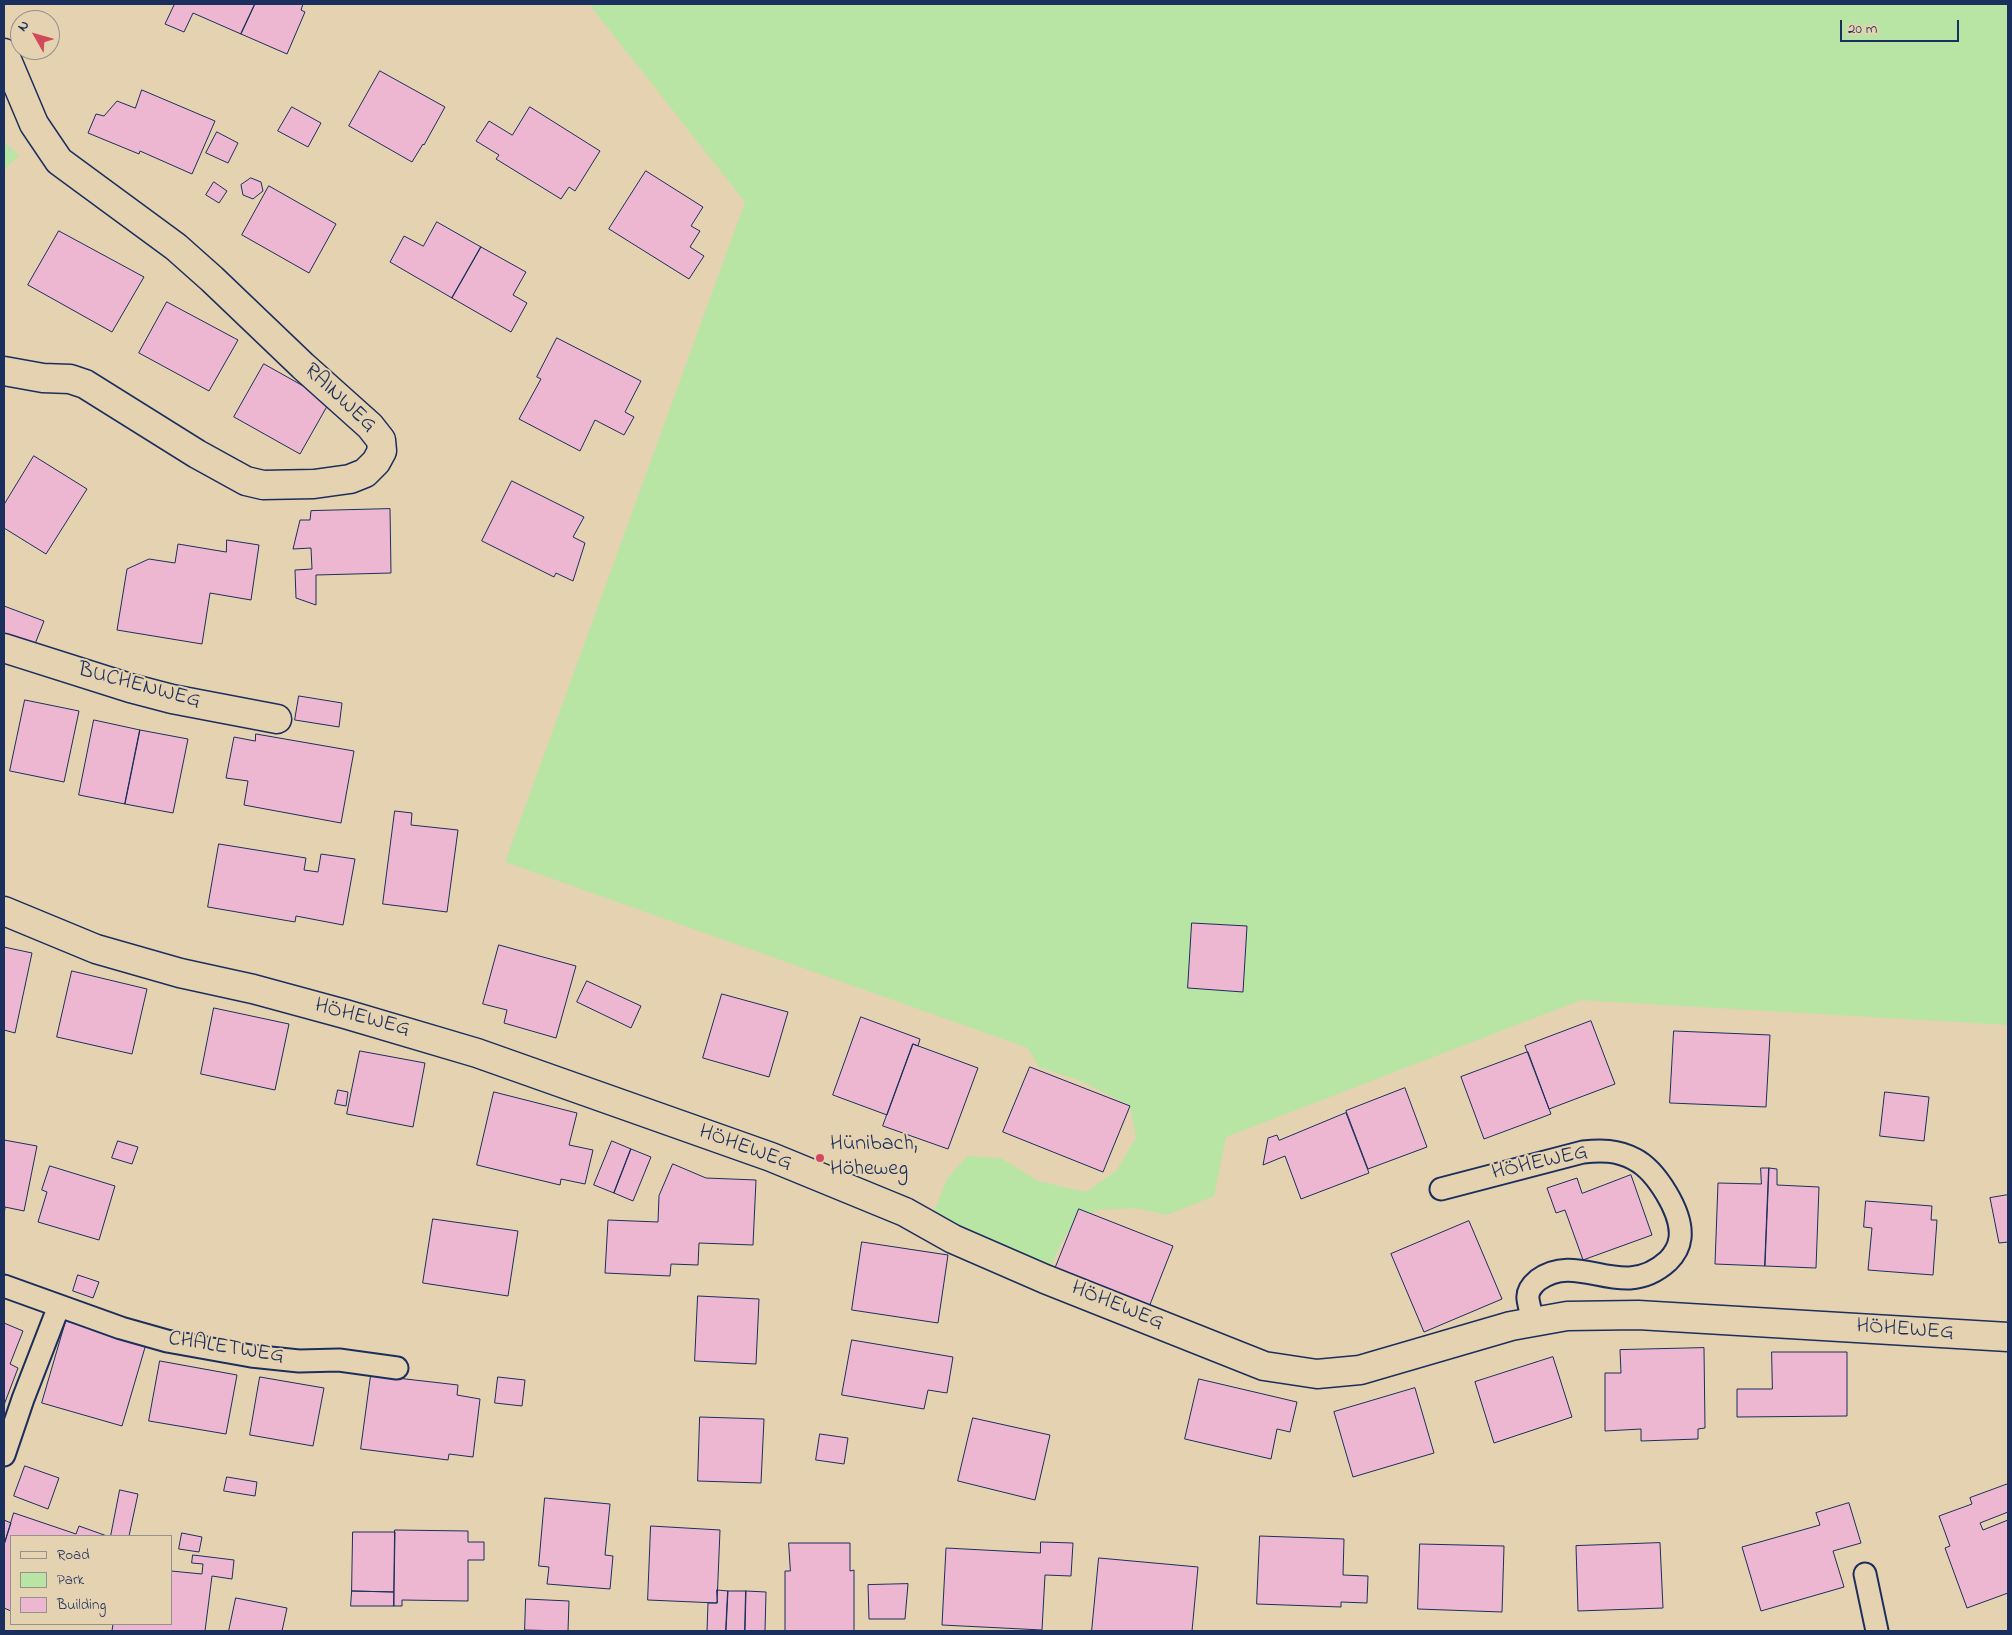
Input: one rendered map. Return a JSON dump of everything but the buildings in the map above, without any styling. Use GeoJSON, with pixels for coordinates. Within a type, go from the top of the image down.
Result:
{"type":"FeatureCollection","features":[{"type":"Feature","properties":{"kind":"street","name":"RAINWEG"},"geometry":{"type":"LineString","coordinates":[[4,53],[34,124],[58,161],[176,247],[212,278],[303,366],[370,426],[381,440],[382,451],[376,462],[365,473],[350,479],[314,484],[263,485],[246,481],[198,454],[86,384],[70,379],[43,378],[4,371]]}},
{"type":"Feature","properties":{"kind":"street","name":"BUCHENWEG"},"geometry":{"type":"LineString","coordinates":[[4,648],[155,694],[277,719]]}},
{"type":"Feature","properties":{"kind":"street","name":"HÖHEWEG"},"geometry":{"type":"LineString","coordinates":[[4,911],[96,948],[180,973],[253,989],[345,1014],[477,1053],[771,1158],[904,1212],[953,1239],[1045,1279],[1264,1366],[1316,1374],[1360,1370],[1511,1326],[1567,1316],[1638,1315],[2008,1337]]}},
{"type":"Feature","properties":{"kind":"lane","name":"HÖHEWEG"},"geometry":{"type":"LineString","coordinates":[[1441,1189],[1582,1152],[1604,1150],[1620,1152],[1635,1159],[1644,1165],[1655,1177],[1668,1197],[1678,1219],[1680,1237],[1677,1250],[1670,1259],[1660,1268],[1647,1274],[1630,1278],[1607,1276],[1583,1270],[1562,1270],[1547,1274],[1529,1290],[1528,1298],[1533,1322]]}},
{"type":"Feature","properties":{"kind":"lane","name":"CHALETWEG"},"geometry":{"type":"LineString","coordinates":[[4,1286],[121,1328],[167,1341],[251,1356],[299,1361],[340,1360],[397,1368]]}},
{"type":"Feature","properties":{"kind":"lane"},"geometry":{"type":"LineString","coordinates":[[4,1456],[23,1399],[59,1306]]}},
{"type":"Feature","properties":{"kind":"lane"},"geometry":{"type":"LineString","coordinates":[[1865,1574],[1877,1631]]}},
{"type":"Feature","properties":{"kind":"green space"},"geometry":{"type":"Polygon","coordinates":[[[589,4],[2008,4],[2008,1025],[1581,1000],[1226,1137],[1214,1196],[1167,1215],[1136,1208],[1096,1210],[1065,1235],[1045,1279],[929,1225],[947,1179],[967,1156],[1001,1158],[1038,1181],[1086,1192],[1116,1171],[1136,1138],[1130,1106],[1081,1081],[1039,1067],[1028,1048],[505,862],[745,202],[589,4]]]}},
{"type":"Feature","properties":{"kind":"green space"},"geometry":{"type":"Polygon","coordinates":[[[4,142],[19,155],[4,170],[4,142]]]}},
{"type":"Feature","properties":{"kind":"place","name":"Hünibach, Höheweg"},"geometry":{"type":"Point","coordinates":[820,1158]}}]}
